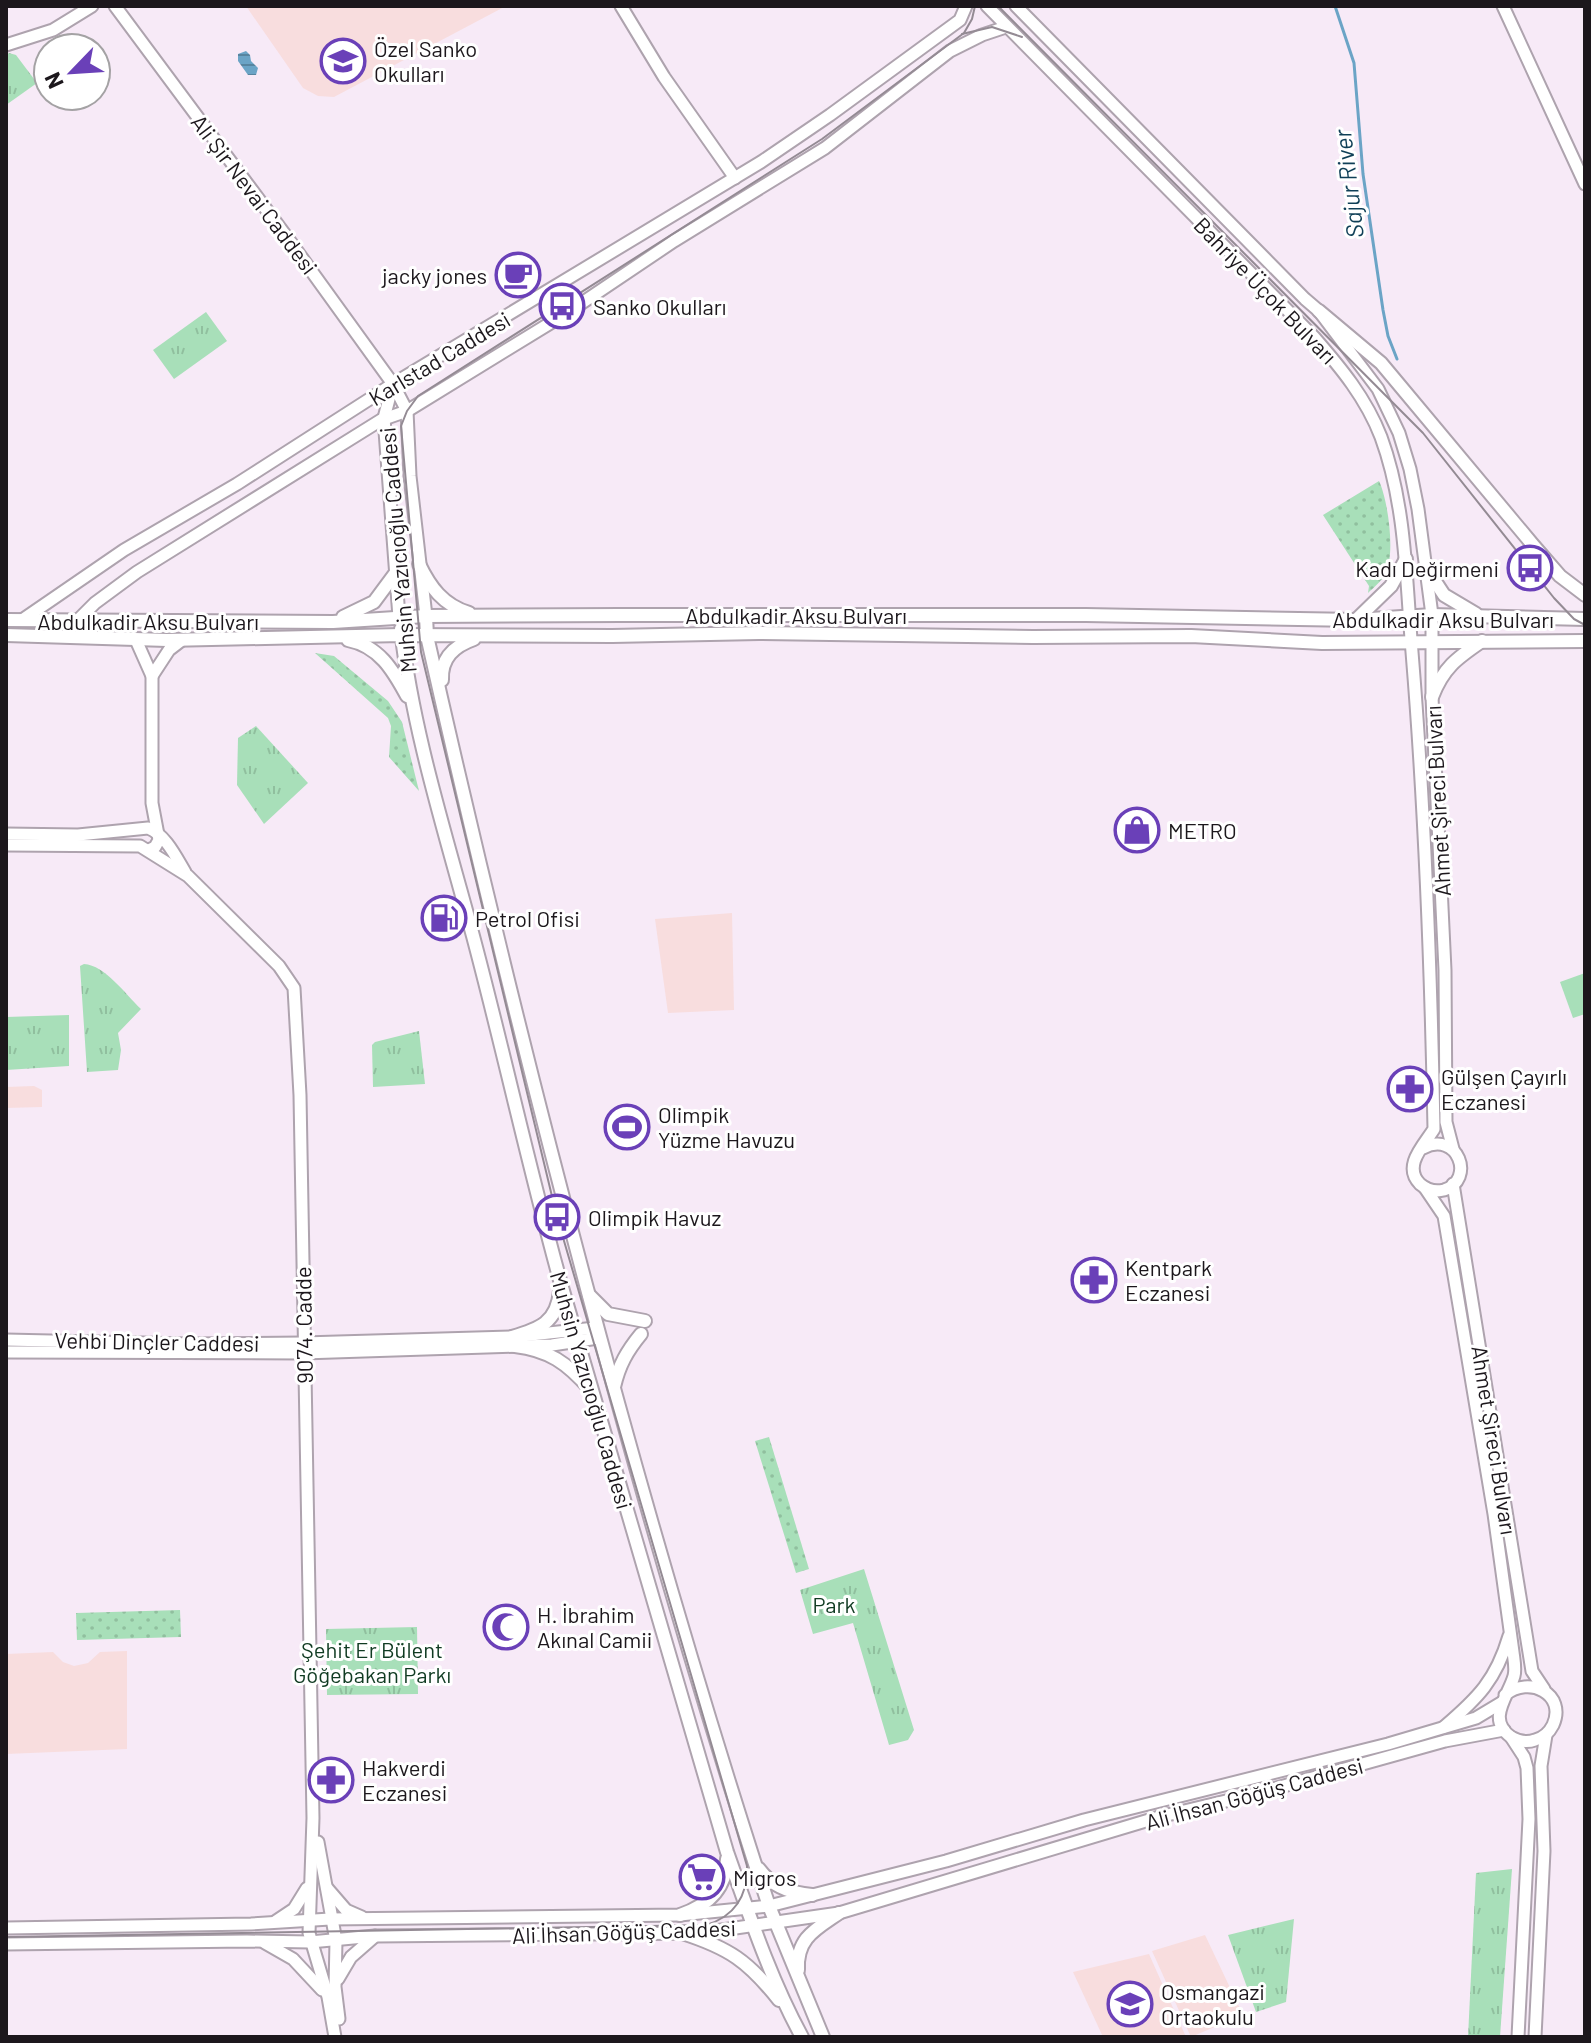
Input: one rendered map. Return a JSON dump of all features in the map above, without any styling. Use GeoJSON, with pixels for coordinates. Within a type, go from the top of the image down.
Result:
{"type":"FeatureCollection","features":[{"type":"Feature","properties":{"kind":"main road"},"geometry":{"type":"LineString","coordinates":[[6,45],[53,30],[92,6]]}},
{"type":"Feature","properties":{"kind":"main road","name":"Ali Şir Nevai Caddesi"},"geometry":{"type":"LineString","coordinates":[[115,6],[393,384]]}},
{"type":"Feature","properties":{"kind":"main road"},"geometry":{"type":"LineString","coordinates":[[621,6],[664,77],[735,178]]}},
{"type":"Feature","properties":{"kind":"main road","name":"Karlstad Caddesi"},"geometry":{"type":"LineString","coordinates":[[22,620],[124,550],[735,178],[830,115],[960,20],[966,6]]}},
{"type":"Feature","properties":{"kind":"main road","name":"Bahriye Üçok Bulvarı"},"geometry":{"type":"LineString","coordinates":[[987,6],[1282,303],[1346,374],[1361,394],[1383,446],[1406,559],[1425,863],[1434,1129],[1423,1148]]}},
{"type":"Feature","properties":{"kind":"main road","name":"Bahriye Üçok Bulvarı"},"geometry":{"type":"LineString","coordinates":[[1016,6],[1319,311],[1378,389],[1399,433],[1410,469],[1432,615],[1432,643]]}},
{"type":"Feature","properties":{"kind":"main road"},"geometry":{"type":"LineString","coordinates":[[1503,6],[1585,184]]}},
{"type":"Feature","properties":{"kind":"main road","name":"Karlstad Caddesi"},"geometry":{"type":"LineString","coordinates":[[79,619],[137,572],[384,418],[407,411],[570,311],[674,241],[825,148],[950,51],[1006,27]]}},
{"type":"Feature","properties":{"kind":"main road"},"geometry":{"type":"LineString","coordinates":[[1319,311],[1381,363],[1560,576],[1585,595]]}},
{"type":"Feature","properties":{"kind":"main road","name":"Muhsin Yazıcıoğlu Caddesi"},"geometry":{"type":"LineString","coordinates":[[393,384],[407,411],[427,636],[498,945],[585,1290],[754,1861],[769,1906],[823,2037]]}},
{"type":"Feature","properties":{"kind":"main road","name":"Muhsin Yazıcıoğlu Caddesi"},"geometry":{"type":"LineString","coordinates":[[393,384],[384,418],[399,617],[412,706],[493,1012],[537,1196],[592,1392],[727,1852],[753,1926],[802,2037]]}},
{"type":"Feature","properties":{"kind":"main road"},"geometry":{"type":"LineString","coordinates":[[1356,620],[1391,586],[1406,559]]}},
{"type":"Feature","properties":{"kind":"main road"},"geometry":{"type":"LineString","coordinates":[[419,564],[429,586],[441,598],[464,611],[484,616]]}},
{"type":"Feature","properties":{"kind":"main road"},"geometry":{"type":"LineString","coordinates":[[1425,566],[1452,602],[1486,618]]}},
{"type":"Feature","properties":{"kind":"main road"},"geometry":{"type":"LineString","coordinates":[[333,622],[374,602],[397,571]]}},
{"type":"Feature","properties":{"kind":"main road","name":"Abdulkadir Aksu Bulvarı"},"geometry":{"type":"LineString","coordinates":[[6,620],[333,622],[426,616],[1041,615],[1356,620],[1432,615],[1585,619]]}},
{"type":"Feature","properties":{"kind":"main road","name":"Abdulkadir Aksu Bulvarı"},"geometry":{"type":"LineString","coordinates":[[6,635],[182,640],[759,633],[1191,636],[1322,643],[1585,641]]}},
{"type":"Feature","properties":{"kind":"main road"},"geometry":{"type":"LineString","coordinates":[[443,707],[443,662],[460,644],[480,636]]}},
{"type":"Feature","properties":{"kind":"main road"},"geometry":{"type":"LineString","coordinates":[[329,637],[361,643],[377,653],[389,664],[412,706]]}},
{"type":"Feature","properties":{"kind":"main road"},"geometry":{"type":"LineString","coordinates":[[6,845],[144,848],[158,844],[152,803],[152,676],[136,640]]}},
{"type":"Feature","properties":{"kind":"main road"},"geometry":{"type":"LineString","coordinates":[[152,676],[169,650],[182,640]]}},
{"type":"Feature","properties":{"kind":"main road"},"geometry":{"type":"LineString","coordinates":[[1432,697],[1445,670],[1483,641]]}},
{"type":"Feature","properties":{"kind":"main road","name":"Ahmet Şireci Bulvarı"},"geometry":{"type":"LineString","coordinates":[[1432,643],[1445,970],[1446,1122],[1453,1149]]}},
{"type":"Feature","properties":{"kind":"main road"},"geometry":{"type":"LineString","coordinates":[[144,848],[137,837],[152,803]]}},
{"type":"Feature","properties":{"kind":"main road"},"geometry":{"type":"LineString","coordinates":[[6,834],[78,835],[140,828],[155,831],[158,835]]}},
{"type":"Feature","properties":{"kind":"main road","name":"9074. Cadde"},"geometry":{"type":"LineString","coordinates":[[158,835],[188,876],[279,966],[294,988],[300,1095],[313,1818]]}},
{"type":"Feature","properties":{"kind":"main road","name":"9074. Cadde"},"geometry":{"type":"LineString","coordinates":[[144,848],[188,876]]}},
{"type":"Feature","properties":{"kind":"main road"},"geometry":{"type":"LineString","coordinates":[[1425,1188],[1440,1191],[1453,1184],[1461,1171],[1453,1149],[1438,1143],[1423,1148],[1417,1154],[1413,1169],[1419,1183],[1444,1216],[1476,1405],[1515,1674],[1499,1712],[1527,1768],[1529,1819],[1518,2037]]}},
{"type":"Feature","properties":{"kind":"main road","name":"Ahmet Şireci Bulvarı"},"geometry":{"type":"LineString","coordinates":[[1453,1184],[1532,1671],[1546,1693]]}},
{"type":"Feature","properties":{"kind":"main road"},"geometry":{"type":"LineString","coordinates":[[514,1341],[539,1329],[551,1319],[559,1306],[561,1284]]}},
{"type":"Feature","properties":{"kind":"main road"},"geometry":{"type":"LineString","coordinates":[[585,1290],[608,1314],[643,1328],[618,1369],[614,1390]]}},
{"type":"Feature","properties":{"kind":"main road","name":"Vehbi Dinçler Caddesi"},"geometry":{"type":"LineString","coordinates":[[6,1340],[303,1348],[514,1341],[597,1333]]}},
{"type":"Feature","properties":{"kind":"main road"},"geometry":{"type":"LineString","coordinates":[[514,1341],[540,1349],[557,1359],[576,1373],[592,1392]]}},
{"type":"Feature","properties":{"kind":"main road"},"geometry":{"type":"LineString","coordinates":[[6,1352],[303,1348]]}},
{"type":"Feature","properties":{"kind":"main road"},"geometry":{"type":"LineString","coordinates":[[1440,1730],[1486,1688],[1499,1665],[1510,1631]]}},
{"type":"Feature","properties":{"kind":"main road"},"geometry":{"type":"LineString","coordinates":[[1503,1699],[1521,1686],[1539,1688],[1546,1693],[1555,1709],[1552,1727],[1546,1735],[1541,1766],[1544,1851],[1535,2037]]}},
{"type":"Feature","properties":{"kind":"main road","name":"Ali İhsan Göğüş Caddesi"},"geometry":{"type":"LineString","coordinates":[[6,1928],[366,1918],[680,1915],[769,1906],[946,1861],[1084,1820],[1440,1730],[1476,1718],[1503,1699]]}},
{"type":"Feature","properties":{"kind":"main road"},"geometry":{"type":"LineString","coordinates":[[1507,1733],[1529,1742],[1546,1735]]}},
{"type":"Feature","properties":{"kind":"main road","name":"Ali İhsan Göğüş Caddesi"},"geometry":{"type":"LineString","coordinates":[[6,1944],[310,1942],[375,1936],[682,1933],[776,1923],[839,1913],[1159,1817],[1255,1794],[1445,1741],[1507,1733]]}},
{"type":"Feature","properties":{"kind":"main road"},"geometry":{"type":"LineString","coordinates":[[313,1818],[308,1921],[310,1942],[331,1992],[342,2037]]}},
{"type":"Feature","properties":{"kind":"main road"},"geometry":{"type":"LineString","coordinates":[[313,1818],[336,1941],[331,1992],[335,2037]]}},
{"type":"Feature","properties":{"kind":"main road"},"geometry":{"type":"LineString","coordinates":[[680,1915],[697,1910],[721,1886],[727,1869],[727,1852]]}},
{"type":"Feature","properties":{"kind":"main road"},"geometry":{"type":"LineString","coordinates":[[754,1861],[764,1876],[778,1887],[812,1895]]}},
{"type":"Feature","properties":{"kind":"main road"},"geometry":{"type":"LineString","coordinates":[[272,1923],[294,1909],[310,1880]]}},
{"type":"Feature","properties":{"kind":"main road"},"geometry":{"type":"LineString","coordinates":[[325,1885],[346,1910],[366,1918]]}},
{"type":"Feature","properties":{"kind":"main road"},"geometry":{"type":"LineString","coordinates":[[798,1977],[797,1955],[803,1941],[839,1913]]}},
{"type":"Feature","properties":{"kind":"main road"},"geometry":{"type":"LineString","coordinates":[[682,1933],[725,1948],[745,1963],[788,2011]]}},
{"type":"Feature","properties":{"kind":"main road"},"geometry":{"type":"LineString","coordinates":[[331,1992],[351,1957],[375,1936]]}},
{"type":"Feature","properties":{"kind":"main road"},"geometry":{"type":"LineString","coordinates":[[261,1941],[293,1959],[331,1992]]}},
{"type":"Feature","properties":{"kind":"shaded area","name":"Özel Sanko Okulları"},"geometry":{"type":"Polygon","coordinates":[[[246,6],[506,6],[334,97],[318,96],[303,88],[246,6]]]}},
{"type":"Feature","properties":{"kind":"shaded area"},"geometry":{"type":"Polygon","coordinates":[[[732,913],[734,1010],[668,1013],[655,919],[732,913]]]}},
{"type":"Feature","properties":{"kind":"shaded area"},"geometry":{"type":"Polygon","coordinates":[[[34,1086],[42,1090],[42,1107],[6,1108],[6,1087],[34,1086]]]}},
{"type":"Feature","properties":{"kind":"shaded area"},"geometry":{"type":"Polygon","coordinates":[[[127,1651],[127,1749],[6,1754],[6,1654],[53,1652],[63,1662],[74,1666],[88,1663],[100,1652],[127,1651]]]}},
{"type":"Feature","properties":{"kind":"shaded area"},"geometry":{"type":"Polygon","coordinates":[[[1205,1935],[1243,2015],[1191,2037],[1152,1951],[1205,1935]]]}},
{"type":"Feature","properties":{"kind":"shaded area","name":"Osmangazi Ortaokulu"},"geometry":{"type":"Polygon","coordinates":[[[1149,1954],[1186,2037],[1103,2037],[1073,1972],[1149,1954]]]}},
{"type":"Feature","properties":{"kind":"green space"},"geometry":{"type":"Polygon","coordinates":[[[6,55],[16,55],[32,76],[32,87],[6,105],[6,55]]]}},
{"type":"Feature","properties":{"kind":"green space"},"geometry":{"type":"Polygon","coordinates":[[[206,312],[227,341],[174,379],[153,350],[206,312]]]}},
{"type":"Feature","properties":{"kind":"green space"},"geometry":{"type":"Polygon","coordinates":[[[1379,481],[1388,514],[1390,555],[1383,577],[1368,593],[1369,586],[1323,515],[1379,481]]]}},
{"type":"Feature","properties":{"kind":"green space"},"geometry":{"type":"Polygon","coordinates":[[[315,653],[334,656],[388,701],[402,722],[419,791],[389,757],[391,726],[388,718],[315,653]]]}},
{"type":"Feature","properties":{"kind":"green space"},"geometry":{"type":"Polygon","coordinates":[[[256,726],[308,783],[264,824],[237,785],[238,738],[256,726]]]}},
{"type":"Feature","properties":{"kind":"green space"},"geometry":{"type":"Polygon","coordinates":[[[84,964],[100,969],[141,1009],[118,1033],[121,1050],[118,1070],[87,1072],[80,966],[84,964]]]}},
{"type":"Feature","properties":{"kind":"green space"},"geometry":{"type":"Polygon","coordinates":[[[1585,973],[1585,1014],[1573,1018],[1560,982],[1585,973]]]}},
{"type":"Feature","properties":{"kind":"green space"},"geometry":{"type":"Polygon","coordinates":[[[69,1015],[69,1066],[6,1070],[6,1017],[69,1015]]]}},
{"type":"Feature","properties":{"kind":"green space"},"geometry":{"type":"Polygon","coordinates":[[[419,1031],[425,1084],[373,1087],[372,1045],[419,1031]]]}},
{"type":"Feature","properties":{"kind":"green space"},"geometry":{"type":"Polygon","coordinates":[[[769,1437],[809,1569],[796,1573],[755,1441],[769,1437]]]}},
{"type":"Feature","properties":{"kind":"green space","name":"Park"},"geometry":{"type":"Polygon","coordinates":[[[864,1569],[914,1730],[908,1740],[889,1745],[853,1623],[813,1634],[800,1590],[864,1569]]]}},
{"type":"Feature","properties":{"kind":"green space"},"geometry":{"type":"Polygon","coordinates":[[[180,1610],[181,1637],[77,1640],[76,1613],[180,1610]]]}},
{"type":"Feature","properties":{"kind":"green space","name":"Şehit Er Bülent Göğebakan Parkı"},"geometry":{"type":"Polygon","coordinates":[[[417,1627],[418,1694],[327,1695],[326,1629],[417,1627]]]}},
{"type":"Feature","properties":{"kind":"green space"},"geometry":{"type":"Polygon","coordinates":[[[1512,1869],[1500,2037],[1468,2037],[1476,1873],[1512,1869]]]}},
{"type":"Feature","properties":{"kind":"green space"},"geometry":{"type":"Polygon","coordinates":[[[1294,1919],[1286,2002],[1256,2012],[1228,1935],[1294,1919]]]}},
{"type":"Feature","properties":{"kind":"water"},"geometry":{"type":"Polygon","coordinates":[[[246,51],[258,68],[256,75],[248,75],[238,61],[238,54],[246,51]]]}},
{"type":"Feature","properties":{"kind":"waterway","name":"Sajur River"},"geometry":{"type":"LineString","coordinates":[[1335,6],[1354,63],[1363,174],[1383,310],[1397,359]]}},
{"type":"Feature","properties":{"kind":"tram line"},"geometry":{"type":"LineString","coordinates":[[6,1937],[706,1925],[732,1911],[742,1896],[747,1866],[557,1217],[421,652],[401,426],[418,396],[822,139],[964,33],[975,6]]}},
{"type":"Feature","properties":{"kind":"tram line"},"geometry":{"type":"LineString","coordinates":[[998,6],[1423,433],[1554,598],[1574,619],[1585,625]]}},
{"type":"Feature","properties":{"kind":"tram line"},"geometry":{"type":"LineString","coordinates":[[962,34],[992,27],[1022,37]]}},
{"type":"Feature","properties":{"kind":"place","name":"Özel Sanko Okulları"},"geometry":{"type":"Point","coordinates":[343,61]}},
{"type":"Feature","properties":{"kind":"place","name":"jacky jones"},"geometry":{"type":"Point","coordinates":[518,275]}},
{"type":"Feature","properties":{"kind":"place","name":"Sanko Okulları"},"geometry":{"type":"Point","coordinates":[562,306]}},
{"type":"Feature","properties":{"kind":"place","name":"Kadı Değirmeni"},"geometry":{"type":"Point","coordinates":[1530,568]}},
{"type":"Feature","properties":{"kind":"place","name":"METRO"},"geometry":{"type":"Point","coordinates":[1137,830]}},
{"type":"Feature","properties":{"kind":"place","name":"Petrol Ofisi"},"geometry":{"type":"Point","coordinates":[444,918]}},
{"type":"Feature","properties":{"kind":"place","name":"Gülşen Çayırlı Eczanesi"},"geometry":{"type":"Point","coordinates":[1410,1089]}},
{"type":"Feature","properties":{"kind":"place","name":"Olimpik Yüzme Havuzu"},"geometry":{"type":"Point","coordinates":[627,1127]}},
{"type":"Feature","properties":{"kind":"place","name":"Olimpik Havuz"},"geometry":{"type":"Point","coordinates":[557,1217]}},
{"type":"Feature","properties":{"kind":"place","name":"Kentpark Eczanesi"},"geometry":{"type":"Point","coordinates":[1094,1280]}},
{"type":"Feature","properties":{"kind":"place","name":"H. İbrahim Akınal Camii"},"geometry":{"type":"Point","coordinates":[506,1627]}},
{"type":"Feature","properties":{"kind":"place","name":"Hakverdi Eczanesi"},"geometry":{"type":"Point","coordinates":[331,1780]}},
{"type":"Feature","properties":{"kind":"place","name":"Migros"},"geometry":{"type":"Point","coordinates":[702,1877]}},
{"type":"Feature","properties":{"kind":"place","name":"Osmangazi Ortaokulu"},"geometry":{"type":"Point","coordinates":[1130,2004]}}]}
